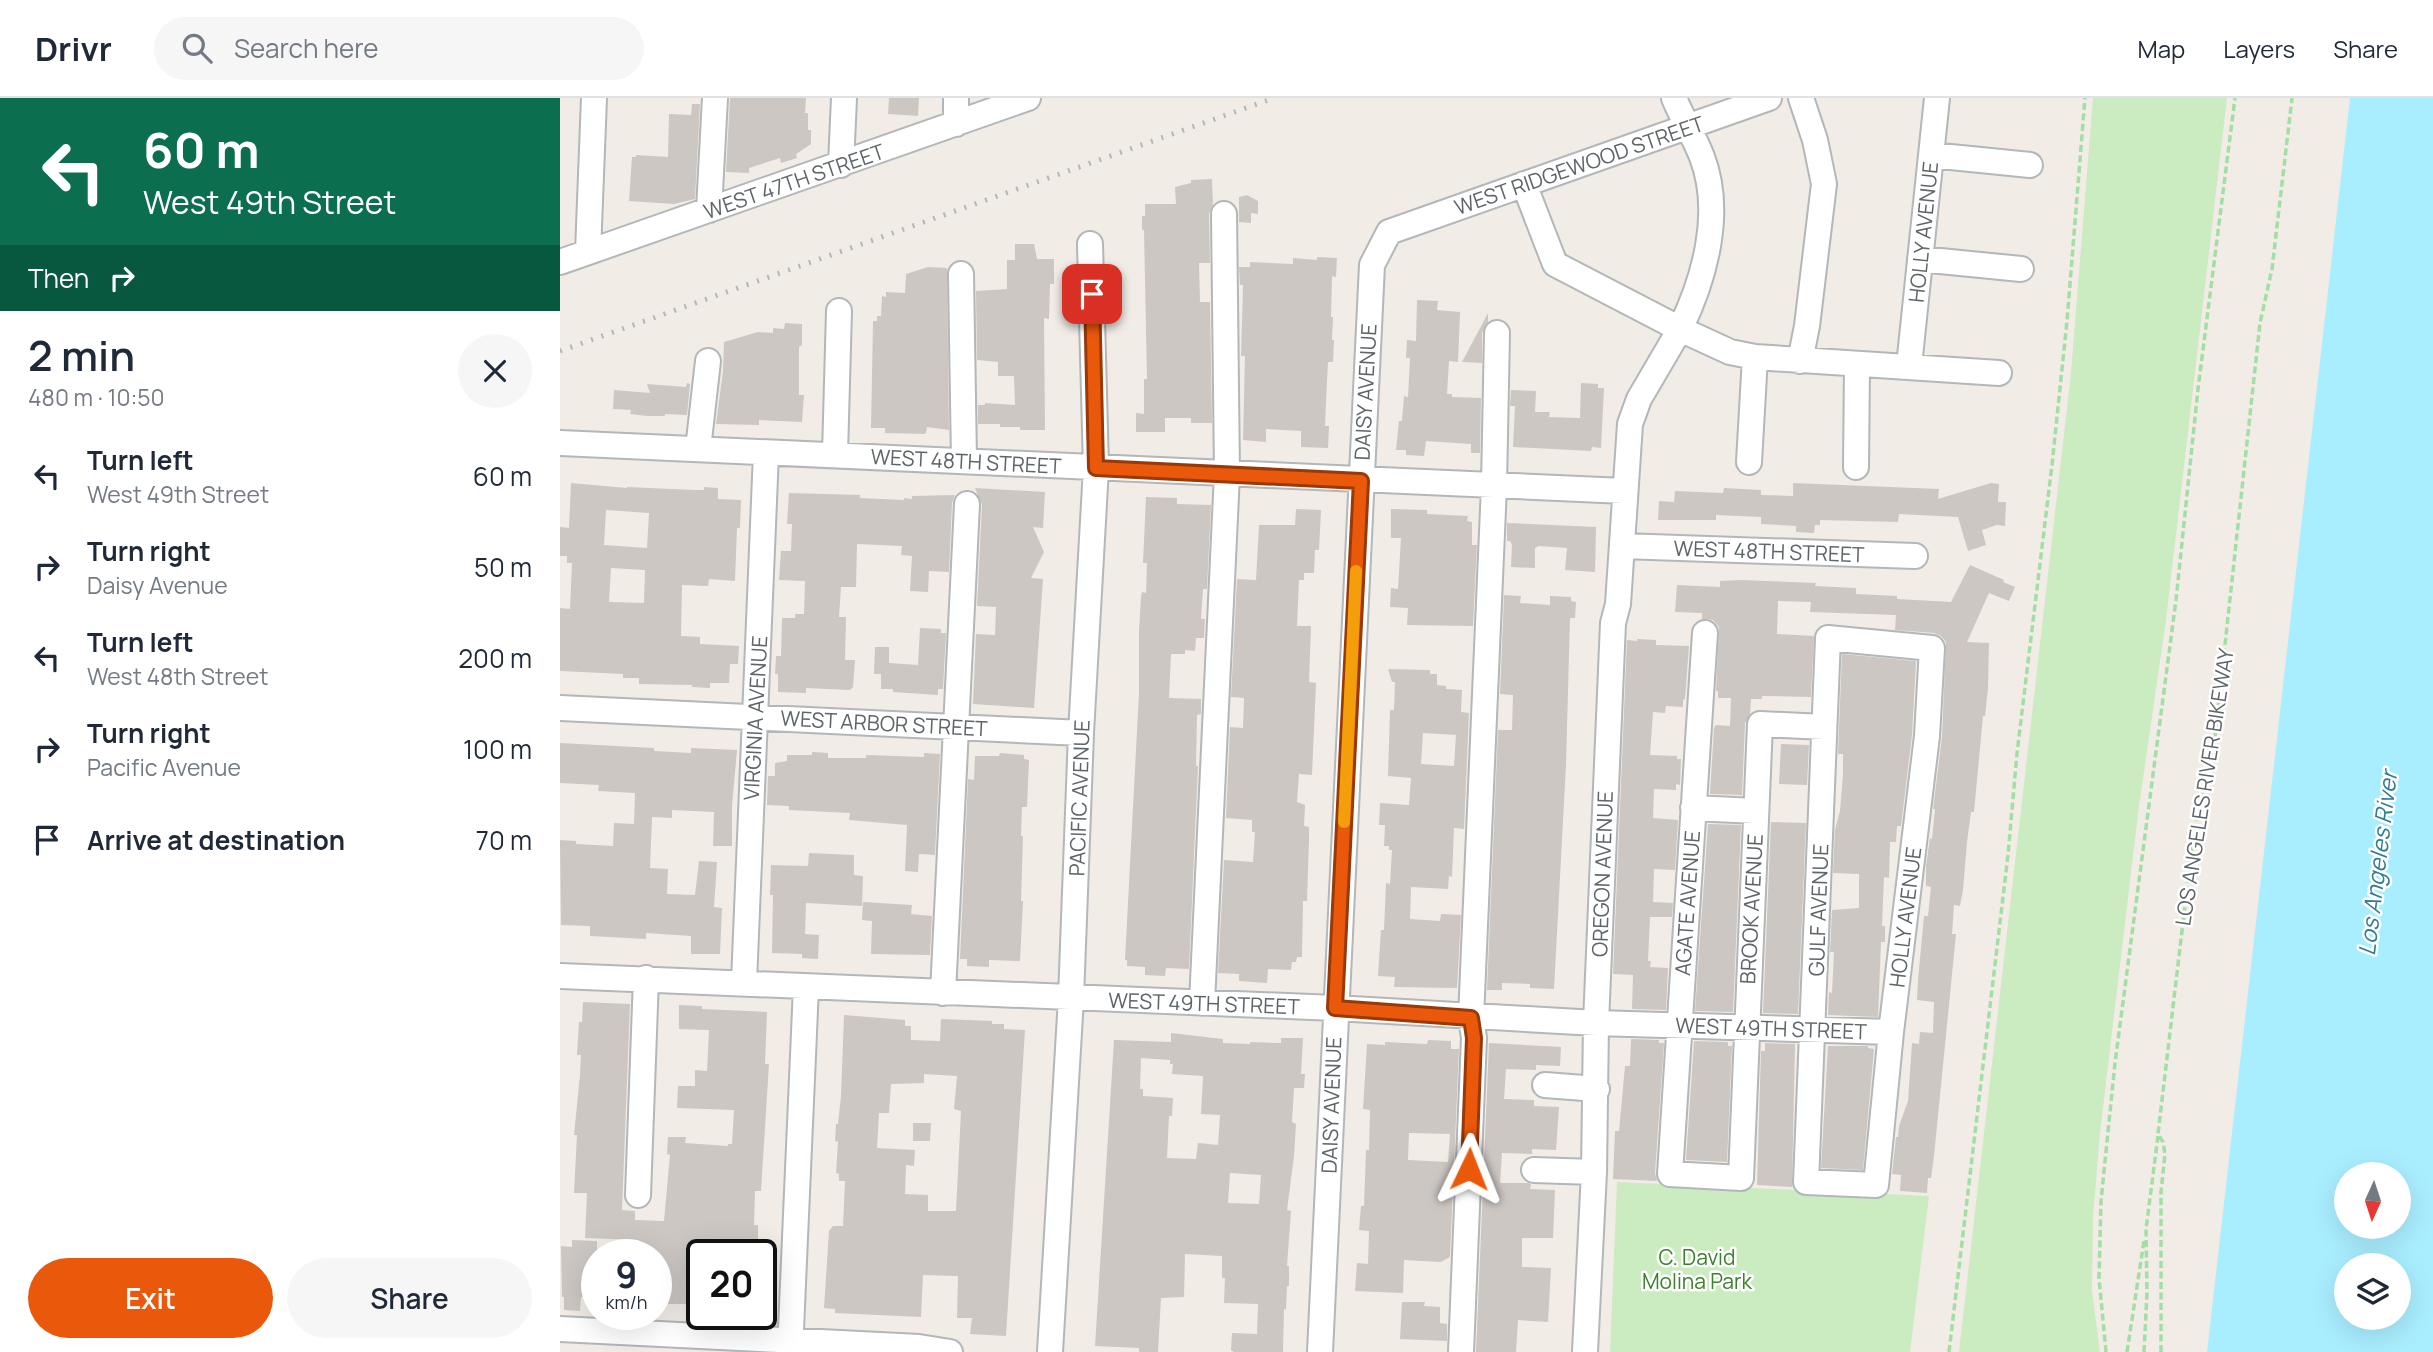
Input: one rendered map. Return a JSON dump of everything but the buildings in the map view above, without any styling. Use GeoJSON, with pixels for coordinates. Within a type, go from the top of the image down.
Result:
{"type":"FeatureCollection","features":[{"type":"Feature","properties":{"kind":"street"},"geometry":{"type":"LineString","coordinates":[[588,252],[594,98]]}},
{"type":"Feature","properties":{"kind":"street"},"geometry":{"type":"LineString","coordinates":[[709,210],[715,98]]}},
{"type":"Feature","properties":{"kind":"street"},"geometry":{"type":"LineString","coordinates":[[841,165],[844,98]]}},
{"type":"Feature","properties":{"kind":"street"},"geometry":{"type":"LineString","coordinates":[[956,98],[956,124]]}},
{"type":"Feature","properties":{"kind":"street","name":"WEST 47TH STREET"},"geometry":{"type":"LineString","coordinates":[[560,262],[1028,98]]}},
{"type":"Feature","properties":{"kind":"street","name":"OREGON AVENUE"},"geometry":{"type":"LineString","coordinates":[[1585,1352],[1613,623],[1618,604],[1630,424],[1639,399],[1695,298],[1703,272],[1709,231],[1710,193],[1703,159],[1674,98]]}},
{"type":"Feature","properties":{"kind":"street","name":"WEST RIDGEWOOD STREET"},"geometry":{"type":"LineString","coordinates":[[1389,232],[1769,98]]}},
{"type":"Feature","properties":{"kind":"street"},"geometry":{"type":"LineString","coordinates":[[1800,361],[1807,326],[1824,184],[1815,139],[1801,98]]}},
{"type":"Feature","properties":{"kind":"street","name":"HOLLY AVENUE"},"geometry":{"type":"LineString","coordinates":[[1909,366],[1937,98]]}},
{"type":"Feature","properties":{"kind":"street"},"geometry":{"type":"LineString","coordinates":[[1931,155],[2030,165]]}},
{"type":"Feature","properties":{"kind":"street"},"geometry":{"type":"LineString","coordinates":[[1524,184],[1555,264],[1730,352],[1800,361],[1999,373]]}},
{"type":"Feature","properties":{"kind":"street"},"geometry":{"type":"LineString","coordinates":[[1202,1003],[1227,474],[1224,214]]}},
{"type":"Feature","properties":{"kind":"street","name":"DAISY AVENUE"},"geometry":{"type":"LineString","coordinates":[[1320,1352],[1372,265],[1389,232]]}},
{"type":"Feature","properties":{"kind":"street","name":"PACIFIC AVENUE"},"geometry":{"type":"LineString","coordinates":[[1050,1352],[1071,998],[1081,733],[1096,468],[1090,244]]}},
{"type":"Feature","properties":{"kind":"street"},"geometry":{"type":"LineString","coordinates":[[1920,259],[2021,270]]}},
{"type":"Feature","properties":{"kind":"street"},"geometry":{"type":"LineString","coordinates":[[961,274],[964,461]]}},
{"type":"Feature","properties":{"kind":"street"},"geometry":{"type":"LineString","coordinates":[[835,454],[839,311]]}},
{"type":"Feature","properties":{"kind":"street"},"geometry":{"type":"LineString","coordinates":[[1461,1352],[1474,1038],[1471,1018],[1494,486],[1497,333]]}},
{"type":"Feature","properties":{"kind":"street"},"geometry":{"type":"LineString","coordinates":[[1749,462],[1755,357]]}},
{"type":"Feature","properties":{"kind":"street"},"geometry":{"type":"LineString","coordinates":[[698,449],[708,361]]}},
{"type":"Feature","properties":{"kind":"street"},"geometry":{"type":"LineString","coordinates":[[1856,467],[1857,365]]}},
{"type":"Feature","properties":{"kind":"street","name":"WEST 48TH STREET"},"geometry":{"type":"LineString","coordinates":[[560,443],[1625,491]]}},
{"type":"Feature","properties":{"kind":"street","name":"VIRGINIA AVENUE"},"geometry":{"type":"LineString","coordinates":[[744,982],[766,453]]}},
{"type":"Feature","properties":{"kind":"street"},"geometry":{"type":"LineString","coordinates":[[943,993],[967,505]]}},
{"type":"Feature","properties":{"kind":"street","name":"WEST 48TH STREET"},"geometry":{"type":"LineString","coordinates":[[1622,546],[1915,556]]}},
{"type":"Feature","properties":{"kind":"street","name":"AGATE AVENUE"},"geometry":{"type":"LineString","coordinates":[[1705,633],[1670,1174],[1741,1178]]}},
{"type":"Feature","properties":{"kind":"street","name":"GULF AVENUE"},"geometry":{"type":"LineString","coordinates":[[1876,1185],[1806,1182],[1828,638],[1932,648]]}},
{"type":"Feature","properties":{"kind":"street","name":"HOLLY AVENUE"},"geometry":{"type":"LineString","coordinates":[[1876,1185],[1891,1032],[1927,736],[1932,648]]}},
{"type":"Feature","properties":{"kind":"street","name":"WEST ARBOR STREET"},"geometry":{"type":"LineString","coordinates":[[560,708],[1081,733]]}},
{"type":"Feature","properties":{"kind":"street","name":"BROOK AVENUE"},"geometry":{"type":"LineString","coordinates":[[1741,1178],[1745,1029],[1760,724],[1825,727]]}},
{"type":"Feature","properties":{"kind":"street"},"geometry":{"type":"LineString","coordinates":[[1693,808],[1756,811]]}},
{"type":"Feature","properties":{"kind":"street","name":"WEST 49TH STREET"},"geometry":{"type":"LineString","coordinates":[[560,976],[1335,1008],[1471,1018],[1891,1032]]}},
{"type":"Feature","properties":{"kind":"street"},"geometry":{"type":"LineString","coordinates":[[638,1195],[646,978]]}},
{"type":"Feature","properties":{"kind":"street"},"geometry":{"type":"LineString","coordinates":[[790,1347],[806,986]]}},
{"type":"Feature","properties":{"kind":"street"},"geometry":{"type":"LineString","coordinates":[[1545,1085],[1597,1089]]}},
{"type":"Feature","properties":{"kind":"street"},"geometry":{"type":"LineString","coordinates":[[1534,1170],[1594,1172]]}},
{"type":"Feature","properties":{"kind":"street"},"geometry":{"type":"LineString","coordinates":[[560,1329],[790,1347],[919,1347],[950,1352]]}},
{"type":"Feature","properties":{"kind":"path"},"geometry":{"type":"LineString","coordinates":[[1949,1352],[2052,465],[2085,98]]}},
{"type":"Feature","properties":{"kind":"path"},"geometry":{"type":"LineString","coordinates":[[2106,1352],[2099,1278],[2101,1201],[2115,1063],[2176,600],[2197,402],[2235,98]]}},
{"type":"Feature","properties":{"kind":"path","name":"LOS ANGELES RIVER BIKEWAY"},"geometry":{"type":"LineString","coordinates":[[2161,1352],[2161,1192],[2165,1154],[2158,1134],[2194,829],[2214,746],[2260,323],[2272,269],[2292,98]]}},
{"type":"Feature","properties":{"kind":"path"},"geometry":{"type":"LineString","coordinates":[[2127,1352],[2158,1134]]}},
{"type":"Feature","properties":{"kind":"path"},"geometry":{"type":"LineString","coordinates":[[2144,1352],[2146,1229]]}},
{"type":"Feature","properties":{"kind":"green space"},"geometry":{"type":"Polygon","coordinates":[[[2093,98],[2227,98],[2166,620],[2139,806],[2100,1133],[2093,1217],[2092,1291],[2100,1352],[1959,1352],[2071,373],[2093,98]]]}},
{"type":"Feature","properties":{"kind":"green space","name":"C. David Molina Park"},"geometry":{"type":"Polygon","coordinates":[[[1617,1182],[1929,1196],[1910,1352],[1610,1352],[1617,1182]]]}},
{"type":"Feature","properties":{"kind":"water","name":"Los Angeles River"},"geometry":{"type":"Polygon","coordinates":[[[2350,98],[2433,98],[2433,1352],[2207,1352],[2350,98]]]}},
{"type":"Feature","properties":{"kind":"railway"},"geometry":{"type":"LineString","coordinates":[[560,351],[1274,98]]}},
{"type":"Feature","properties":{"kind":"slow traffic"},"geometry":{"type":"LineString","coordinates":[[1344,822],[1356,571]]}},
{"type":"Feature","properties":{"kind":"route"},"geometry":{"type":"LineString","coordinates":[[1092,294],[1096,468],[1361,481],[1335,1008],[1471,1018],[1474,1038],[1469,1169]]}}]}
